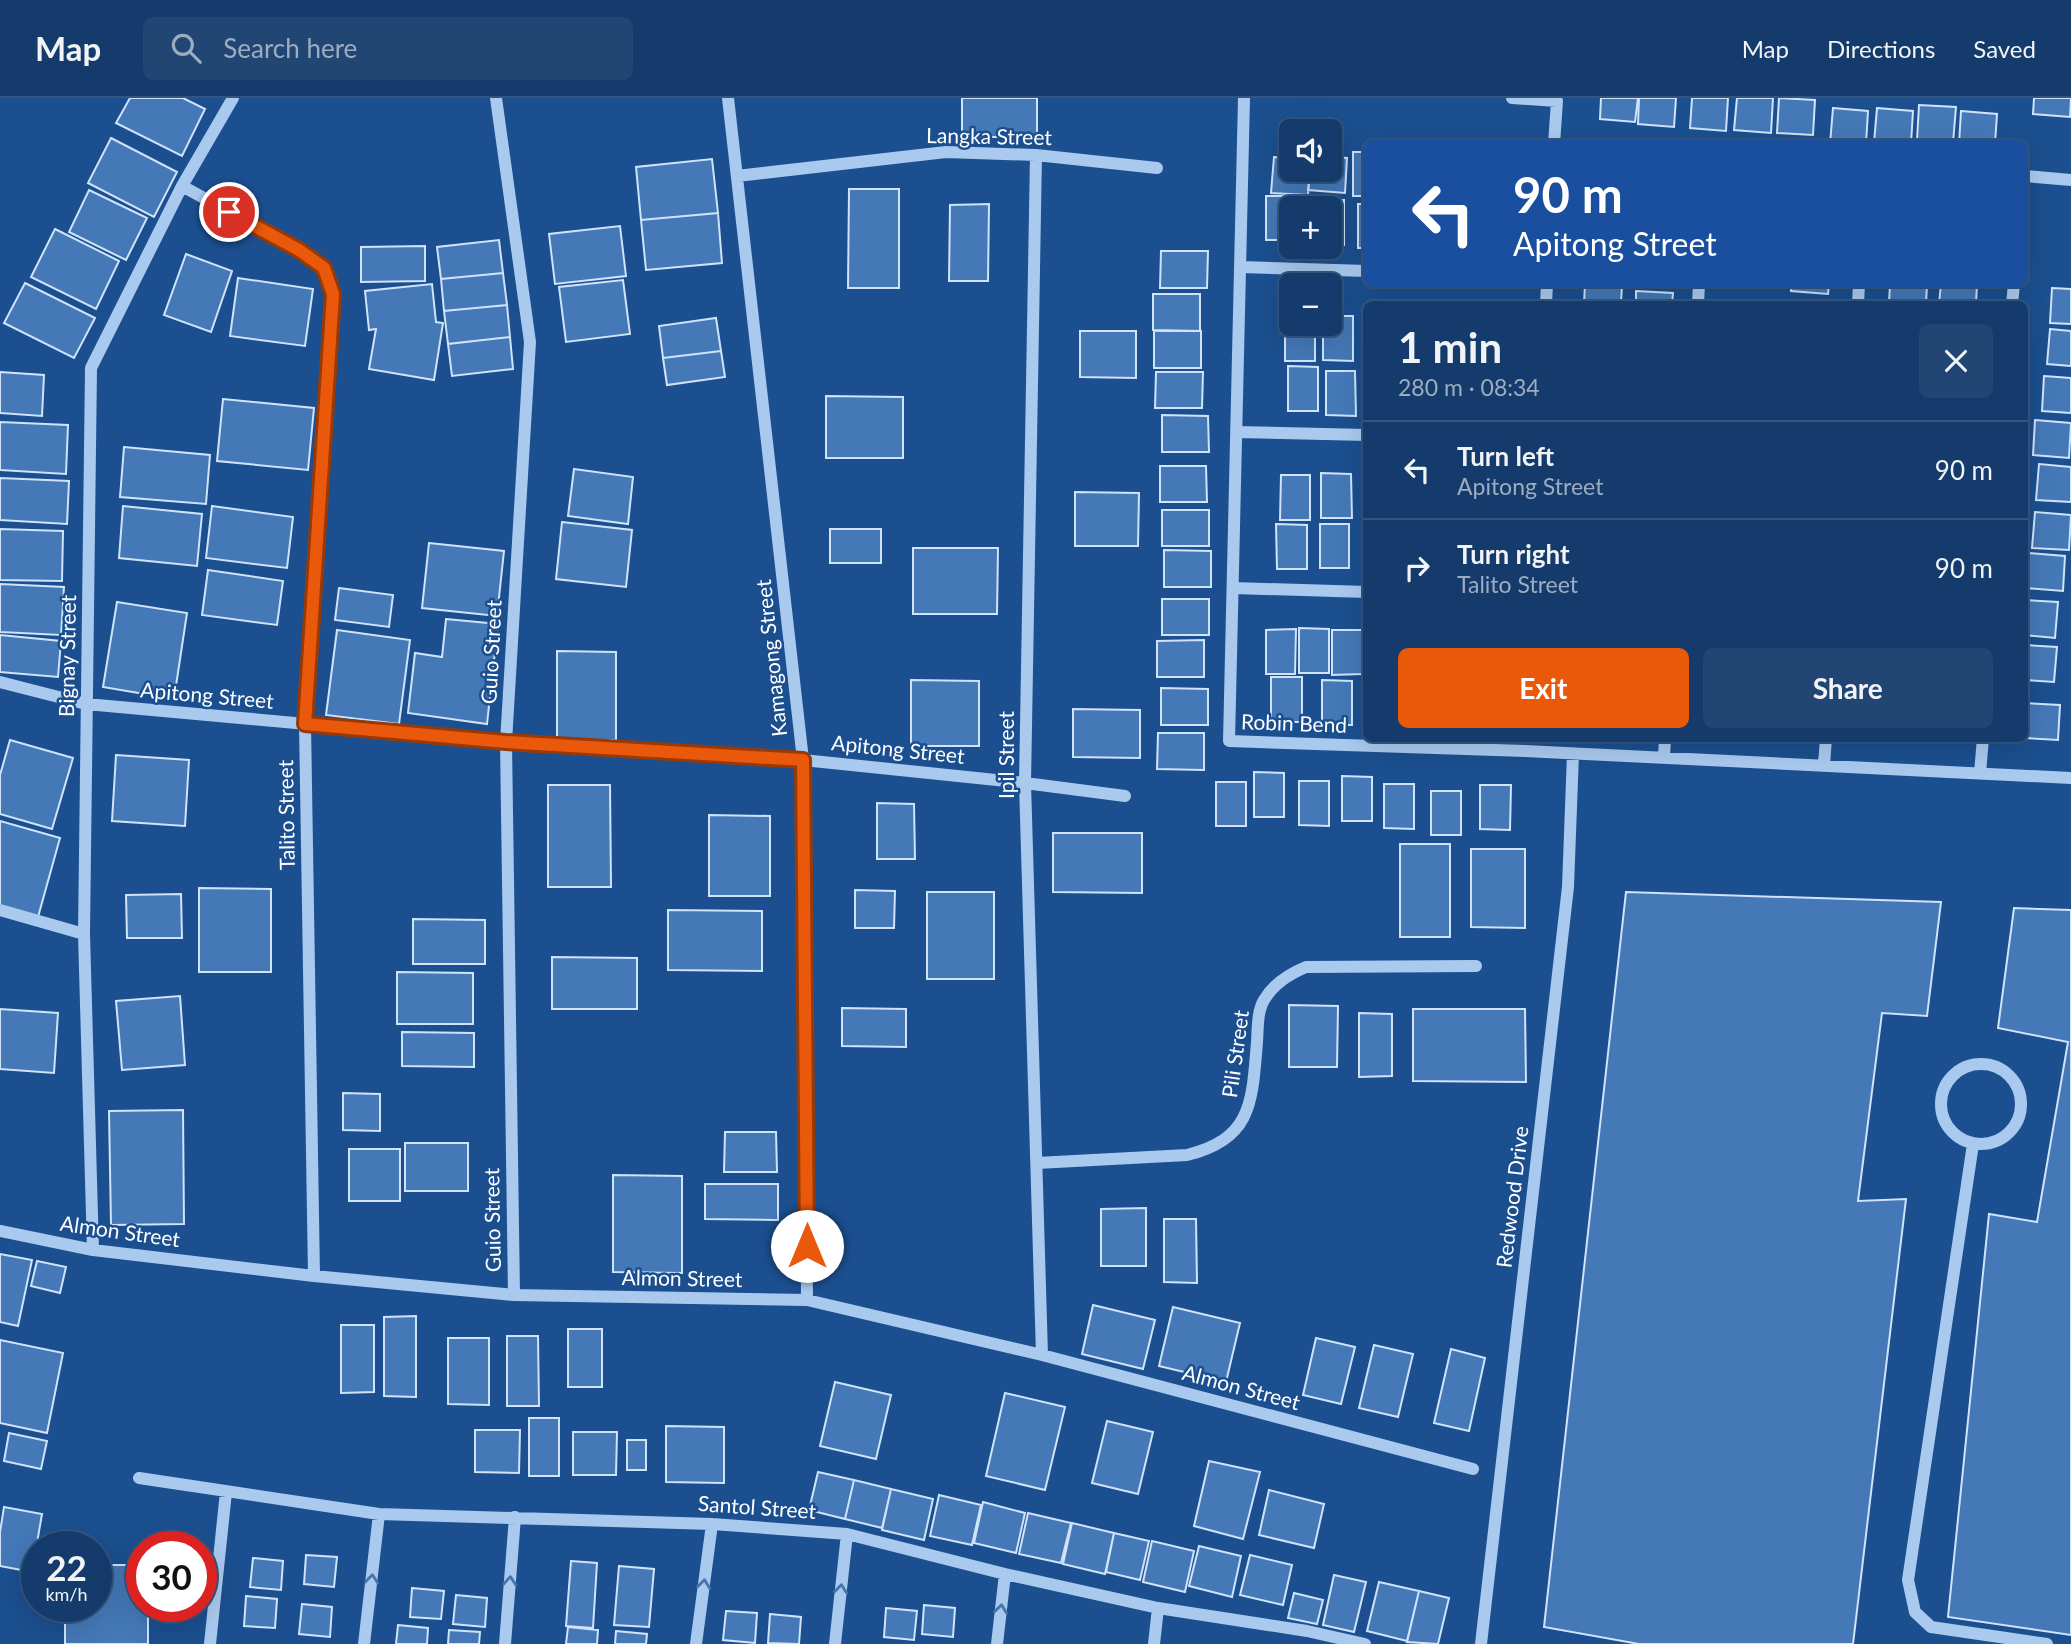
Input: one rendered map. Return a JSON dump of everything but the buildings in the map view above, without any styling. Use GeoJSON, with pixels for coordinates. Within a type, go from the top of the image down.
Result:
{"type":"FeatureCollection","features":[{"type":"Feature","properties":{"kind":"street","name":"Bignay Street"},"geometry":{"type":"LineString","coordinates":[[93,1250],[84,934],[91,368],[182,186],[233,98]]}},
{"type":"Feature","properties":{"kind":"street","name":"Guio Street"},"geometry":{"type":"LineString","coordinates":[[496,98],[530,342],[506,742],[514,1295]]}},
{"type":"Feature","properties":{"kind":"street","name":"Kamagong Street"},"geometry":{"type":"LineString","coordinates":[[728,98],[803,760],[807,1300]]}},
{"type":"Feature","properties":{"kind":"street"},"geometry":{"type":"LineString","coordinates":[[1244,98],[1233,588],[1363,592]]}},
{"type":"Feature","properties":{"kind":"street"},"geometry":{"type":"LineString","coordinates":[[1512,98],[1557,101],[1554,140]]}},
{"type":"Feature","properties":{"kind":"street","name":"Langka Street"},"geometry":{"type":"LineString","coordinates":[[737,176],[946,152],[1036,155],[1157,168]]}},
{"type":"Feature","properties":{"kind":"street","name":"Ipil Street"},"geometry":{"type":"LineString","coordinates":[[1036,155],[1025,783],[1042,1355]]}},
{"type":"Feature","properties":{"kind":"street"},"geometry":{"type":"LineString","coordinates":[[2028,176],[2071,180]]}},
{"type":"Feature","properties":{"kind":"street","name":"Talito Street"},"geometry":{"type":"LineString","coordinates":[[182,186],[299,250],[324,268],[333,294],[305,724],[314,1276]]}},
{"type":"Feature","properties":{"kind":"street"},"geometry":{"type":"LineString","coordinates":[[1241,267],[1363,271]]}},
{"type":"Feature","properties":{"kind":"street"},"geometry":{"type":"LineString","coordinates":[[1237,432],[1363,435]]}},
{"type":"Feature","properties":{"kind":"street","name":"Robin Bend"},"geometry":{"type":"LineString","coordinates":[[1233,588],[1229,741],[1525,745],[1573,754],[2071,778]]}},
{"type":"Feature","properties":{"kind":"street","name":"Apitong Street"},"geometry":{"type":"LineString","coordinates":[[0,682],[86,704],[506,742],[803,760],[1125,796]]}},
{"type":"Feature","properties":{"kind":"street"},"geometry":{"type":"LineString","coordinates":[[1664,757],[1665,742]]}},
{"type":"Feature","properties":{"kind":"street"},"geometry":{"type":"LineString","coordinates":[[1824,765],[1826,742]]}},
{"type":"Feature","properties":{"kind":"street"},"geometry":{"type":"LineString","coordinates":[[1980,772],[1983,742]]}},
{"type":"Feature","properties":{"kind":"street","name":"Redwood Drive"},"geometry":{"type":"LineString","coordinates":[[1481,1644],[1568,887],[1573,754]]}},
{"type":"Feature","properties":{"kind":"street"},"geometry":{"type":"LineString","coordinates":[[0,910],[84,934]]}},
{"type":"Feature","properties":{"kind":"street","name":"Pili Street"},"geometry":{"type":"LineString","coordinates":[[1037,1163],[1187,1155],[1210,1149],[1229,1136],[1248,1110],[1253,1090],[1258,1019],[1263,1001],[1275,985],[1289,974],[1306,967],[1476,966]]}},
{"type":"Feature","properties":{"kind":"street"},"geometry":{"type":"LineString","coordinates":[[1990,1065],[2013,1080],[2020,1092],[2022,1106],[2019,1119],[2011,1132],[2000,1140],[1973,1144],[1950,1129],[1943,1117],[1941,1103],[1944,1089],[1962,1069],[1990,1065]]}},
{"type":"Feature","properties":{"kind":"street"},"geometry":{"type":"LineString","coordinates":[[1973,1144],[1908,1580],[1915,1612],[1931,1627],[2047,1644]]}},
{"type":"Feature","properties":{"kind":"street","name":"Almon Street"},"geometry":{"type":"LineString","coordinates":[[0,1231],[93,1250],[314,1276],[514,1295],[807,1300],[1042,1355],[1473,1469]]}},
{"type":"Feature","properties":{"kind":"street","name":"Santol Street"},"geometry":{"type":"LineString","coordinates":[[138,1478],[379,1514],[712,1524],[847,1534],[1005,1574],[1158,1608],[1306,1637],[1365,1644]]}},
{"type":"Feature","properties":{"kind":"street"},"geometry":{"type":"LineString","coordinates":[[210,1644],[226,1492]]}},
{"type":"Feature","properties":{"kind":"street"},"geometry":{"type":"LineString","coordinates":[[364,1644],[379,1514]]}},
{"type":"Feature","properties":{"kind":"street"},"geometry":{"type":"LineString","coordinates":[[505,1644],[515,1517]]}},
{"type":"Feature","properties":{"kind":"street"},"geometry":{"type":"LineString","coordinates":[[696,1644],[712,1524]]}},
{"type":"Feature","properties":{"kind":"street"},"geometry":{"type":"LineString","coordinates":[[835,1644],[847,1534]]}},
{"type":"Feature","properties":{"kind":"street"},"geometry":{"type":"LineString","coordinates":[[997,1644],[1005,1574]]}},
{"type":"Feature","properties":{"kind":"street"},"geometry":{"type":"LineString","coordinates":[[1154,1644],[1158,1608]]}},
{"type":"Feature","properties":{"kind":"route"},"geometry":{"type":"LineString","coordinates":[[229,212],[299,250],[324,268],[333,294],[305,724],[506,742],[803,760],[807,1246]]}}]}
